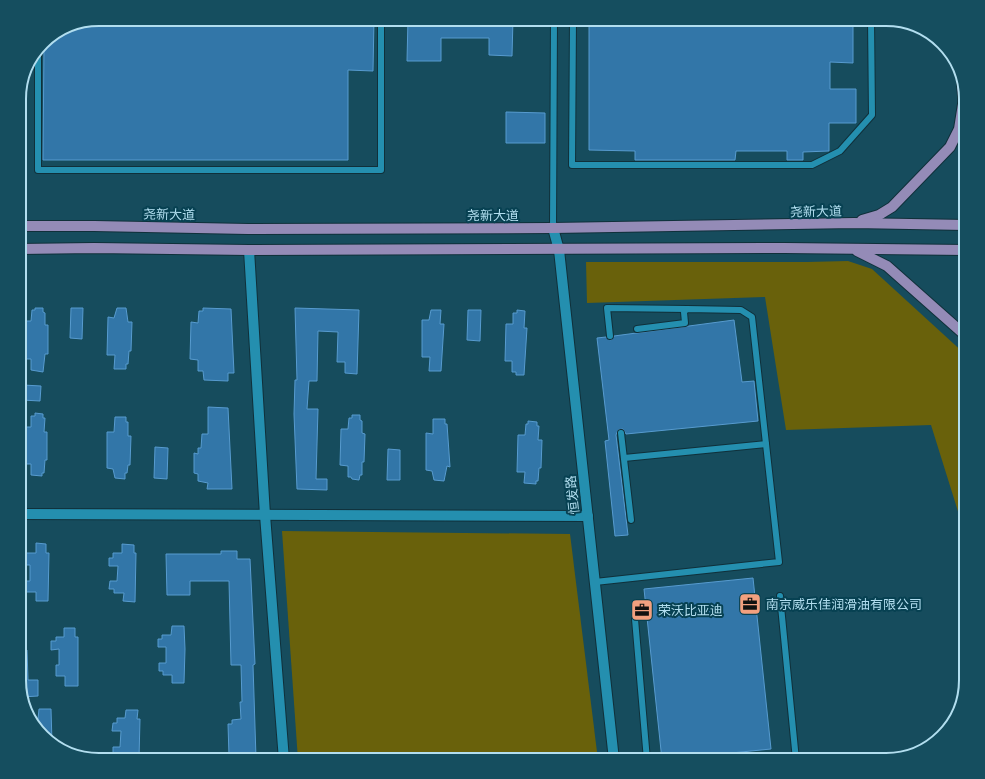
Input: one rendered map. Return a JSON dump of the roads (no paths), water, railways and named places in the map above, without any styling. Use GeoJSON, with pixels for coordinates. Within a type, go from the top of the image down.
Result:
{"type":"FeatureCollection","features":[{"type":"Feature","properties":{"kind":"main road"},"geometry":{"type":"LineString","coordinates":[[854,223],[879,215],[892,207],[950,147],[959,129]]}},
{"type":"Feature","properties":{"kind":"main road","name":"尧新大道"},"geometry":{"type":"LineString","coordinates":[[26,226],[248,229],[553,228],[854,223],[959,225]]}},
{"type":"Feature","properties":{"kind":"main road"},"geometry":{"type":"LineString","coordinates":[[26,249],[559,250],[785,248],[854,250],[959,250]]}},
{"type":"Feature","properties":{"kind":"main road"},"geometry":{"type":"LineString","coordinates":[[854,250],[887,266],[959,330]]}},
{"type":"Feature","properties":{"kind":"street","name":"恒发路"},"geometry":{"type":"LineString","coordinates":[[553,228],[559,250],[613,753]]}},
{"type":"Feature","properties":{"kind":"street"},"geometry":{"type":"LineString","coordinates":[[249,250],[265,514],[283,753]]}},
{"type":"Feature","properties":{"kind":"street"},"geometry":{"type":"LineString","coordinates":[[26,514],[588,516]]}},
{"type":"Feature","properties":{"kind":"lane"},"geometry":{"type":"LineString","coordinates":[[38,58],[38,170],[381,170],[381,26]]}},
{"type":"Feature","properties":{"kind":"lane"},"geometry":{"type":"LineString","coordinates":[[553,228],[554,26]]}},
{"type":"Feature","properties":{"kind":"lane"},"geometry":{"type":"LineString","coordinates":[[572,26],[572,165],[812,165],[840,151],[872,115],[871,26]]}},
{"type":"Feature","properties":{"kind":"lane"},"geometry":{"type":"LineString","coordinates":[[595,582],[780,562],[752,317],[741,310],[607,308],[610,336]]}},
{"type":"Feature","properties":{"kind":"lane"},"geometry":{"type":"LineString","coordinates":[[637,329],[685,323],[684,312],[687,309]]}},
{"type":"Feature","properties":{"kind":"lane"},"geometry":{"type":"LineString","coordinates":[[621,433],[630,520]]}},
{"type":"Feature","properties":{"kind":"lane"},"geometry":{"type":"LineString","coordinates":[[624,458],[766,444]]}},
{"type":"Feature","properties":{"kind":"lane"},"geometry":{"type":"LineString","coordinates":[[780,596],[795,753]]}},
{"type":"Feature","properties":{"kind":"lane"},"geometry":{"type":"LineString","coordinates":[[634,619],[646,753]]}},
{"type":"Feature","properties":{"kind":"place","name":"南京威乐佳润滑油有限公司"},"geometry":{"type":"Point","coordinates":[750,604]}},
{"type":"Feature","properties":{"kind":"place","name":"荣沃比亚迪"},"geometry":{"type":"Point","coordinates":[642,610]}}]}
